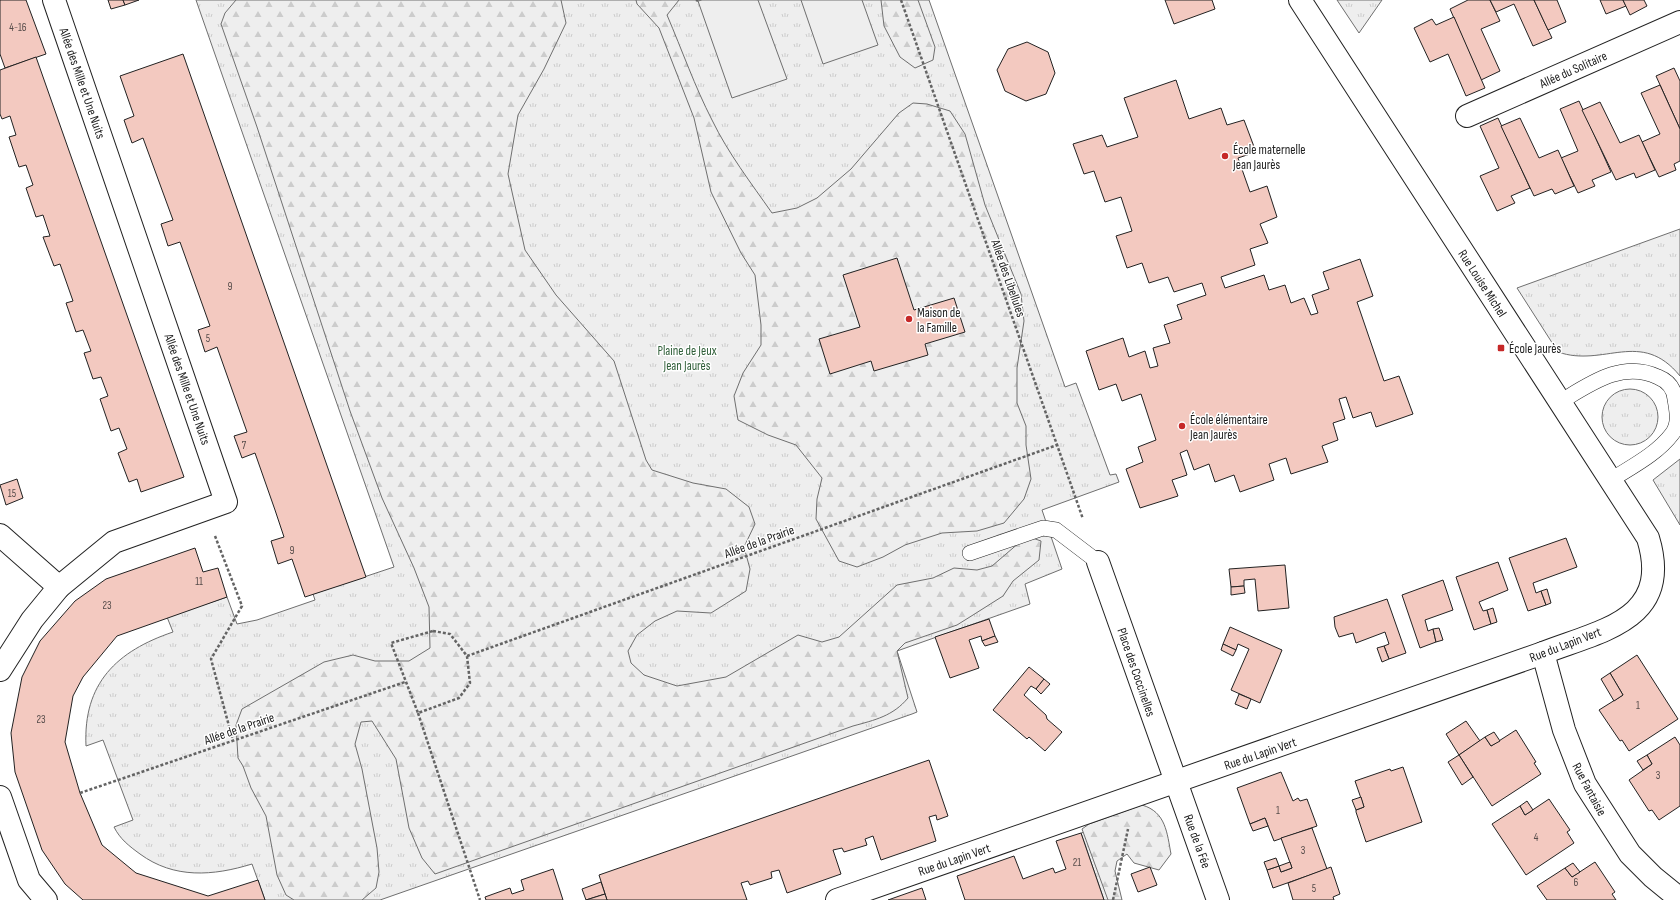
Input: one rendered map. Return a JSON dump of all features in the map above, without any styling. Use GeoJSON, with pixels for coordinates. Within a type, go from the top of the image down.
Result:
{"type":"FeatureCollection","features":[{"type":"Feature","properties":{"kind":"street","name":"Allée des Mille et Une Nuits"},"geometry":{"type":"LineString","coordinates":[[0,670],[32,620],[59,587],[114,542],[226,502],[54,0]]}},
{"type":"Feature","properties":{"kind":"street","name":"Rue Louise Michel"},"geometry":{"type":"LineString","coordinates":[[1300,0],[1648,538],[1652,551],[1654,570]]}},
{"type":"Feature","properties":{"kind":"street","name":"Allée du Solitaire"},"geometry":{"type":"LineString","coordinates":[[1466,116],[1680,22]]}},
{"type":"Feature","properties":{"kind":"street"},"geometry":{"type":"LineString","coordinates":[[0,535],[59,587]]}},
{"type":"Feature","properties":{"kind":"street","name":"Place des Coccinelles"},"geometry":{"type":"LineString","coordinates":[[1098,562],[1175,782]]}},
{"type":"Feature","properties":{"kind":"street","name":"Rue du Lapin Vert"},"geometry":{"type":"LineString","coordinates":[[836,900],[1543,653],[1622,623],[1641,606],[1650,589],[1654,570]]}},
{"type":"Feature","properties":{"kind":"street","name":"Rue Fantaisie"},"geometry":{"type":"LineString","coordinates":[[1543,653],[1564,730],[1585,784],[1630,854],[1653,877],[1680,899]]}},
{"type":"Feature","properties":{"kind":"street","name":"Rue de la Fée"},"geometry":{"type":"LineString","coordinates":[[1175,782],[1193,825],[1218,900]]}},
{"type":"Feature","properties":{"kind":"street"},"geometry":{"type":"LineString","coordinates":[[0,797],[29,880],[46,900]]}},
{"type":"Feature","properties":{"kind":"lane"},"geometry":{"type":"LineString","coordinates":[[1560,402],[1603,377],[1630,370],[1648,372],[1666,380],[1674,391],[1678,418],[1673,433],[1661,446],[1611,480]]}},
{"type":"Feature","properties":{"kind":"lane"},"geometry":{"type":"LineString","coordinates":[[970,553],[1044,528],[1056,530],[1098,562]]}},
{"type":"Feature","properties":{"kind":"path","name":"Allée des Libellules"},"geometry":{"type":"LineString","coordinates":[[901,0],[1098,562]]}},
{"type":"Feature","properties":{"kind":"path","name":"Allée de la Prairie"},"geometry":{"type":"LineString","coordinates":[[467,656],[1057,445]]}},
{"type":"Feature","properties":{"kind":"path"},"geometry":{"type":"LineString","coordinates":[[205,509],[242,606],[211,659],[233,741]]}},
{"type":"Feature","properties":{"kind":"path"},"geometry":{"type":"LineString","coordinates":[[418,713],[459,698],[470,683],[467,656],[450,634],[433,631],[391,643],[418,713],[480,900]]}},
{"type":"Feature","properties":{"kind":"path","name":"Allée de la Prairie"},"geometry":{"type":"LineString","coordinates":[[80,793],[405,682]]}},
{"type":"Feature","properties":{"kind":"path"},"geometry":{"type":"LineString","coordinates":[[1113,900],[1129,825],[1120,800]]}},
{"type":"Feature","properties":{"kind":"green space","name":"Plaine de Jeux Jean Jaurès"},"geometry":{"type":"Polygon","coordinates":[[[196,0],[929,0],[1065,387],[1076,383],[1110,475],[1116,474],[1119,482],[1042,510],[1062,569],[1025,584],[1030,604],[897,651],[917,712],[912,714],[380,900],[265,900],[252,864],[223,871],[194,873],[166,868],[153,862],[140,854],[122,839],[114,827],[133,820],[103,740],[86,746],[90,704],[97,687],[107,672],[135,649],[173,632],[167,617],[227,597],[237,624],[257,620],[315,600],[313,594],[394,567],[196,0]]]}},
{"type":"Feature","properties":{"kind":"green space"},"geometry":{"type":"Polygon","coordinates":[[[236,0],[561,0],[566,23],[544,69],[518,115],[508,174],[525,250],[556,295],[614,361],[646,460],[652,470],[693,483],[726,489],[749,507],[755,524],[744,547],[750,569],[746,591],[711,613],[677,611],[655,621],[637,635],[628,651],[631,663],[644,675],[677,686],[726,677],[798,635],[822,642],[839,637],[897,585],[933,578],[954,568],[977,570],[992,566],[1027,536],[1041,541],[1039,560],[1013,581],[1003,596],[957,625],[905,643],[897,651],[908,698],[890,713],[435,874],[422,858],[409,828],[396,759],[372,721],[361,722],[355,744],[362,769],[377,848],[379,872],[376,888],[362,900],[294,900],[286,895],[277,875],[266,816],[251,788],[243,766],[238,758],[236,725],[242,709],[324,662],[353,655],[375,661],[409,661],[430,648],[429,607],[414,568],[382,498],[350,411],[257,127],[221,24],[225,13],[236,0]]]}},
{"type":"Feature","properties":{"kind":"green space"},"geometry":{"type":"Polygon","coordinates":[[[636,0],[679,0],[667,15],[700,95],[725,144],[772,213],[797,208],[817,198],[851,169],[899,113],[913,103],[927,104],[950,111],[965,134],[985,205],[1021,294],[1024,321],[1017,368],[1017,403],[1026,426],[1026,445],[1031,479],[1024,499],[1004,523],[977,531],[942,533],[905,545],[883,557],[857,567],[839,561],[816,519],[817,499],[822,478],[796,445],[768,435],[738,420],[734,396],[743,373],[761,345],[761,325],[755,275],[741,253],[711,192],[694,118],[659,28],[637,4],[636,0]]]}},
{"type":"Feature","properties":{"kind":"green space"},"geometry":{"type":"Polygon","coordinates":[[[758,0],[787,79],[732,98],[698,1],[758,0]]]}},
{"type":"Feature","properties":{"kind":"green space"},"geometry":{"type":"Polygon","coordinates":[[[801,0],[862,0],[878,45],[823,64],[801,0]]]}},
{"type":"Feature","properties":{"kind":"green space"},"geometry":{"type":"Polygon","coordinates":[[[881,0],[918,0],[935,47],[933,60],[915,68],[900,57],[884,26],[881,0]]]}},
{"type":"Feature","properties":{"kind":"green space"},"geometry":{"type":"Polygon","coordinates":[[[1337,0],[1382,0],[1359,33],[1337,0]]]}},
{"type":"Feature","properties":{"kind":"green space"},"geometry":{"type":"Polygon","coordinates":[[[1680,229],[1680,376],[1665,362],[1651,354],[1622,352],[1591,356],[1575,356],[1558,352],[1517,288],[1680,229]]]}},
{"type":"Feature","properties":{"kind":"green space"},"geometry":{"type":"Polygon","coordinates":[[[1630,389],[1641,391],[1650,397],[1656,406],[1658,417],[1656,428],[1650,437],[1641,443],[1630,445],[1619,443],[1610,437],[1604,428],[1602,417],[1604,406],[1610,397],[1619,391],[1630,389]]]}},
{"type":"Feature","properties":{"kind":"green space"},"geometry":{"type":"Polygon","coordinates":[[[1680,459],[1680,525],[1653,480],[1680,459]]]}},
{"type":"Feature","properties":{"kind":"green space"},"geometry":{"type":"Polygon","coordinates":[[[1142,805],[1150,808],[1161,818],[1166,831],[1171,854],[1159,870],[1134,863],[1127,854],[1117,861],[1115,871],[1122,900],[1108,900],[1082,829],[1089,824],[1142,805]]]}},
{"type":"Feature","properties":{"kind":"green space"},"geometry":{"type":"Polygon","coordinates":[[[1091,830],[1114,900],[1104,900],[1081,833],[1091,830]]]}},
{"type":"Feature","properties":{"kind":"building"},"geometry":{"type":"Polygon","coordinates":[[[0,0],[26,0],[46,54],[5,68],[0,54],[0,0]]]}},
{"type":"Feature","properties":{"kind":"building"},"geometry":{"type":"Polygon","coordinates":[[[108,0],[123,0],[125,5],[111,9],[108,0]]]}},
{"type":"Feature","properties":{"kind":"building"},"geometry":{"type":"Polygon","coordinates":[[[123,0],[139,0],[125,5],[123,0]]]}},
{"type":"Feature","properties":{"kind":"building"},"geometry":{"type":"Polygon","coordinates":[[[1165,0],[1212,0],[1215,9],[1174,24],[1165,0]]]}},
{"type":"Feature","properties":{"kind":"building"},"geometry":{"type":"Polygon","coordinates":[[[1468,0],[1490,0],[1500,21],[1481,29],[1500,71],[1481,80],[1450,9],[1468,0]]]}},
{"type":"Feature","properties":{"kind":"building"},"geometry":{"type":"Polygon","coordinates":[[[1490,0],[1534,0],[1552,38],[1533,46],[1514,4],[1496,12],[1490,0]]]}},
{"type":"Feature","properties":{"kind":"building"},"geometry":{"type":"Polygon","coordinates":[[[1534,0],[1557,0],[1566,22],[1548,30],[1534,0]]]}},
{"type":"Feature","properties":{"kind":"building"},"geometry":{"type":"Polygon","coordinates":[[[1600,0],[1623,0],[1626,6],[1606,14],[1600,0]]]}},
{"type":"Feature","properties":{"kind":"building"},"geometry":{"type":"Polygon","coordinates":[[[1623,0],[1644,0],[1647,6],[1630,15],[1623,0]]]}},
{"type":"Feature","properties":{"kind":"building"},"geometry":{"type":"Polygon","coordinates":[[[1454,17],[1485,88],[1466,96],[1448,54],[1430,62],[1414,28],[1432,19],[1436,25],[1454,17]]]}},
{"type":"Feature","properties":{"kind":"building"},"geometry":{"type":"Polygon","coordinates":[[[1027,42],[1048,52],[1055,73],[1046,94],[1026,101],[1005,91],[997,70],[1008,49],[1027,42]]]}},
{"type":"Feature","properties":{"kind":"building"},"geometry":{"type":"Polygon","coordinates":[[[183,54],[366,577],[305,597],[292,559],[278,564],[271,541],[284,537],[275,510],[255,453],[242,458],[234,436],[247,432],[217,347],[205,352],[198,330],[210,326],[180,242],[168,246],[161,224],[173,220],[143,138],[132,143],[124,120],[134,116],[120,76],[183,54]]]}},
{"type":"Feature","properties":{"kind":"building"},"geometry":{"type":"Polygon","coordinates":[[[36,57],[184,477],[141,492],[137,479],[129,482],[118,453],[127,449],[119,428],[111,431],[100,399],[108,396],[101,377],[93,379],[84,353],[91,351],[83,330],[76,332],[66,303],[73,301],[60,264],[54,266],[43,237],[50,236],[43,215],[36,217],[26,188],[33,185],[26,165],[19,167],[9,137],[16,135],[10,116],[2,119],[0,114],[0,70],[36,57]]]}},
{"type":"Feature","properties":{"kind":"building"},"geometry":{"type":"Polygon","coordinates":[[[1674,68],[1680,81],[1680,129],[1656,76],[1674,68]]]}},
{"type":"Feature","properties":{"kind":"building"},"geometry":{"type":"Polygon","coordinates":[[[1176,80],[1189,119],[1221,108],[1227,125],[1244,120],[1256,152],[1238,158],[1250,192],[1267,186],[1277,217],[1260,224],[1268,243],[1250,249],[1255,265],[1221,277],[1225,288],[1264,275],[1269,290],[1285,285],[1291,303],[1304,298],[1311,315],[1318,313],[1312,295],[1329,289],[1323,272],[1360,259],[1373,296],[1357,302],[1384,381],[1399,376],[1413,414],[1376,427],[1371,412],[1353,418],[1346,397],[1339,399],[1345,419],[1333,423],[1338,440],[1322,446],[1328,462],[1291,474],[1286,458],[1269,464],[1274,480],[1240,492],[1234,475],[1215,482],[1209,464],[1194,470],[1187,450],[1180,453],[1187,475],[1172,480],[1178,496],[1140,508],[1126,469],[1143,462],[1138,447],[1156,440],[1141,394],[1122,401],[1116,384],[1099,390],[1086,351],[1123,338],[1129,357],[1145,351],[1150,368],[1158,366],[1153,348],[1170,343],[1164,325],[1182,319],[1177,305],[1206,295],[1202,283],[1174,292],[1168,277],[1149,283],[1142,263],[1127,268],[1116,236],[1132,231],[1121,197],[1105,202],[1094,171],[1084,174],[1073,144],[1102,135],[1107,147],[1138,137],[1124,98],[1176,80]]]}},
{"type":"Feature","properties":{"kind":"building"},"geometry":{"type":"Polygon","coordinates":[[[1660,85],[1680,129],[1680,161],[1674,164],[1676,170],[1659,177],[1642,142],[1660,134],[1641,93],[1660,85]]]}},
{"type":"Feature","properties":{"kind":"building"},"geometry":{"type":"Polygon","coordinates":[[[1579,101],[1611,172],[1592,180],[1595,186],[1578,193],[1561,158],[1578,151],[1560,109],[1579,101]]]}},
{"type":"Feature","properties":{"kind":"building"},"geometry":{"type":"Polygon","coordinates":[[[1600,102],[1620,143],[1639,135],[1655,170],[1636,178],[1634,173],[1616,180],[1582,110],[1600,102]]]}},
{"type":"Feature","properties":{"kind":"building"},"geometry":{"type":"Polygon","coordinates":[[[1498,118],[1530,188],[1511,196],[1515,203],[1497,211],[1480,176],[1499,168],[1480,126],[1498,118]]]}},
{"type":"Feature","properties":{"kind":"building"},"geometry":{"type":"Polygon","coordinates":[[[1520,118],[1539,158],[1558,150],[1574,186],[1555,194],[1552,189],[1534,196],[1501,126],[1520,118]]]}},
{"type":"Feature","properties":{"kind":"building","name":"Maison de la Famille"},"geometry":{"type":"Polygon","coordinates":[[[897,258],[914,310],[954,298],[965,332],[925,344],[928,355],[874,371],[871,361],[830,374],[819,339],[860,327],[843,275],[897,258]]]}},
{"type":"Feature","properties":{"kind":"building"},"geometry":{"type":"Polygon","coordinates":[[[17,479],[23,498],[6,505],[0,485],[17,479]]]}},
{"type":"Feature","properties":{"kind":"building"},"geometry":{"type":"Polygon","coordinates":[[[1566,538],[1577,567],[1533,583],[1536,593],[1541,591],[1546,605],[1528,611],[1509,558],[1566,538]]]}},
{"type":"Feature","properties":{"kind":"building"},"geometry":{"type":"Polygon","coordinates":[[[195,548],[203,572],[218,568],[227,597],[117,636],[83,677],[73,696],[65,742],[80,793],[102,845],[136,873],[208,896],[258,880],[265,900],[83,900],[65,884],[42,850],[15,772],[11,733],[22,677],[40,641],[75,601],[106,579],[195,548]]]}},
{"type":"Feature","properties":{"kind":"building"},"geometry":{"type":"Polygon","coordinates":[[[1498,562],[1508,590],[1479,602],[1483,611],[1487,610],[1491,624],[1474,630],[1456,577],[1498,562]]]}},
{"type":"Feature","properties":{"kind":"building"},"geometry":{"type":"Polygon","coordinates":[[[1285,565],[1289,608],[1258,611],[1255,579],[1244,580],[1244,586],[1231,587],[1229,569],[1285,565]]]}},
{"type":"Feature","properties":{"kind":"building"},"geometry":{"type":"Polygon","coordinates":[[[1443,580],[1453,610],[1425,620],[1428,631],[1433,629],[1436,642],[1420,648],[1402,595],[1443,580]]]}},
{"type":"Feature","properties":{"kind":"building"},"geometry":{"type":"Polygon","coordinates":[[[1244,586],[1245,593],[1231,595],[1231,587],[1244,586]]]}},
{"type":"Feature","properties":{"kind":"building"},"geometry":{"type":"Polygon","coordinates":[[[1547,589],[1551,603],[1546,605],[1541,591],[1547,589]]]}},
{"type":"Feature","properties":{"kind":"building"},"geometry":{"type":"Polygon","coordinates":[[[1387,599],[1406,653],[1389,659],[1384,646],[1389,644],[1385,632],[1356,643],[1353,633],[1339,637],[1335,627],[1334,617],[1387,599]]]}},
{"type":"Feature","properties":{"kind":"building"},"geometry":{"type":"Polygon","coordinates":[[[1493,608],[1497,622],[1491,624],[1487,610],[1493,608]]]}},
{"type":"Feature","properties":{"kind":"building"},"geometry":{"type":"Polygon","coordinates":[[[989,619],[995,636],[982,641],[981,636],[969,640],[979,668],[950,678],[935,637],[989,619]]]}},
{"type":"Feature","properties":{"kind":"building"},"geometry":{"type":"Polygon","coordinates":[[[1230,627],[1282,650],[1260,703],[1231,690],[1249,649],[1238,644],[1236,650],[1223,644],[1230,627]]]}},
{"type":"Feature","properties":{"kind":"building"},"geometry":{"type":"Polygon","coordinates":[[[1439,628],[1443,640],[1436,642],[1433,629],[1439,628]]]}},
{"type":"Feature","properties":{"kind":"building"},"geometry":{"type":"Polygon","coordinates":[[[995,636],[998,642],[985,646],[982,641],[995,636]]]}},
{"type":"Feature","properties":{"kind":"building"},"geometry":{"type":"Polygon","coordinates":[[[1223,644],[1236,650],[1233,656],[1221,650],[1223,644]]]}},
{"type":"Feature","properties":{"kind":"building"},"geometry":{"type":"Polygon","coordinates":[[[1384,646],[1389,659],[1382,662],[1377,648],[1384,646]]]}},
{"type":"Feature","properties":{"kind":"building"},"geometry":{"type":"Polygon","coordinates":[[[1637,655],[1678,719],[1629,751],[1622,740],[1620,741],[1599,710],[1623,695],[1610,673],[1637,655]]]}},
{"type":"Feature","properties":{"kind":"building"},"geometry":{"type":"Polygon","coordinates":[[[1029,667],[1044,679],[1036,689],[1031,686],[1024,695],[1062,732],[1045,751],[1029,737],[1027,739],[993,710],[1029,667]]]}},
{"type":"Feature","properties":{"kind":"building"},"geometry":{"type":"Polygon","coordinates":[[[1610,673],[1623,695],[1614,701],[1601,679],[1610,673]]]}},
{"type":"Feature","properties":{"kind":"building"},"geometry":{"type":"Polygon","coordinates":[[[1044,679],[1050,684],[1041,694],[1036,689],[1044,679]]]}},
{"type":"Feature","properties":{"kind":"building"},"geometry":{"type":"Polygon","coordinates":[[[1239,694],[1251,699],[1247,709],[1235,704],[1239,694]]]}},
{"type":"Feature","properties":{"kind":"building"},"geometry":{"type":"Polygon","coordinates":[[[1466,721],[1480,741],[1459,755],[1446,734],[1466,721]]]}},
{"type":"Feature","properties":{"kind":"building"},"geometry":{"type":"Polygon","coordinates":[[[1516,730],[1536,762],[1534,763],[1541,774],[1492,806],[1459,755],[1485,737],[1491,746],[1516,730]]]}},
{"type":"Feature","properties":{"kind":"building"},"geometry":{"type":"Polygon","coordinates":[[[1494,732],[1500,741],[1491,746],[1485,737],[1494,732]]]}},
{"type":"Feature","properties":{"kind":"building"},"geometry":{"type":"Polygon","coordinates":[[[1675,737],[1680,745],[1680,806],[1659,820],[1652,810],[1649,811],[1629,780],[1652,764],[1647,755],[1675,737]]]}},
{"type":"Feature","properties":{"kind":"building"},"geometry":{"type":"Polygon","coordinates":[[[1459,755],[1473,777],[1462,785],[1448,762],[1459,755]]]}},
{"type":"Feature","properties":{"kind":"building"},"geometry":{"type":"Polygon","coordinates":[[[1647,755],[1652,764],[1643,770],[1637,761],[1647,755]]]}},
{"type":"Feature","properties":{"kind":"building"},"geometry":{"type":"Polygon","coordinates":[[[929,760],[948,816],[937,820],[936,815],[929,817],[936,841],[881,860],[873,836],[865,839],[867,845],[844,852],[842,848],[833,850],[841,874],[787,893],[779,870],[771,872],[772,878],[750,885],[748,881],[741,883],[747,900],[607,900],[599,875],[929,760]]]}},
{"type":"Feature","properties":{"kind":"building"},"geometry":{"type":"Polygon","coordinates":[[[1403,767],[1422,822],[1366,842],[1356,812],[1356,810],[1364,807],[1355,781],[1390,769],[1391,771],[1403,767]]]}},
{"type":"Feature","properties":{"kind":"building"},"geometry":{"type":"Polygon","coordinates":[[[1281,772],[1293,801],[1298,798],[1300,801],[1307,799],[1317,826],[1274,841],[1265,818],[1250,824],[1237,788],[1281,772]]]}},
{"type":"Feature","properties":{"kind":"building"},"geometry":{"type":"Polygon","coordinates":[[[1361,797],[1364,807],[1356,810],[1352,800],[1361,797]]]}},
{"type":"Feature","properties":{"kind":"building"},"geometry":{"type":"Polygon","coordinates":[[[1549,799],[1570,830],[1567,832],[1574,843],[1526,875],[1492,824],[1520,806],[1525,815],[1549,799]]]}},
{"type":"Feature","properties":{"kind":"building"},"geometry":{"type":"Polygon","coordinates":[[[1527,801],[1533,810],[1525,815],[1520,806],[1527,801]]]}},
{"type":"Feature","properties":{"kind":"building"},"geometry":{"type":"Polygon","coordinates":[[[1265,818],[1268,826],[1253,831],[1250,824],[1265,818]]]}},
{"type":"Feature","properties":{"kind":"building"},"geometry":{"type":"Polygon","coordinates":[[[1312,828],[1327,869],[1273,888],[1267,870],[1279,866],[1281,872],[1292,868],[1281,838],[1312,828]]]}},
{"type":"Feature","properties":{"kind":"building"},"geometry":{"type":"Polygon","coordinates":[[[1081,833],[1104,900],[965,900],[957,876],[1014,856],[1023,879],[1053,868],[1055,873],[1066,869],[1056,841],[1081,833]]]}},
{"type":"Feature","properties":{"kind":"building"},"geometry":{"type":"Polygon","coordinates":[[[1276,858],[1279,866],[1267,870],[1264,862],[1276,858]]]}},
{"type":"Feature","properties":{"kind":"building"},"geometry":{"type":"Polygon","coordinates":[[[1290,862],[1292,868],[1281,872],[1279,866],[1290,862]]]}},
{"type":"Feature","properties":{"kind":"building"},"geometry":{"type":"Polygon","coordinates":[[[1595,862],[1615,892],[1612,894],[1616,900],[1547,900],[1537,886],[1565,868],[1572,877],[1595,862]]]}},
{"type":"Feature","properties":{"kind":"building"},"geometry":{"type":"Polygon","coordinates":[[[1573,863],[1580,872],[1572,877],[1565,868],[1573,863]]]}},
{"type":"Feature","properties":{"kind":"building"},"geometry":{"type":"Polygon","coordinates":[[[1150,867],[1157,885],[1138,892],[1131,874],[1150,867]]]}},
{"type":"Feature","properties":{"kind":"building"},"geometry":{"type":"Polygon","coordinates":[[[1331,867],[1340,894],[1333,897],[1334,900],[1293,900],[1288,883],[1331,867]]]}},
{"type":"Feature","properties":{"kind":"building"},"geometry":{"type":"Polygon","coordinates":[[[553,869],[563,900],[486,900],[485,897],[510,888],[512,894],[524,890],[521,880],[553,869]]]}},
{"type":"Feature","properties":{"kind":"building"},"geometry":{"type":"Polygon","coordinates":[[[601,882],[605,894],[586,900],[582,889],[601,882]]]}},
{"type":"Feature","properties":{"kind":"building"},"geometry":{"type":"Polygon","coordinates":[[[922,888],[926,900],[888,900],[922,888]]]}},
{"type":"Feature","properties":{"kind":"building"},"geometry":{"type":"Polygon","coordinates":[[[605,894],[607,900],[586,900],[605,894]]]}},
{"type":"Feature","properties":{"kind":"place","name":"École maternelle Jean Jaurès"},"geometry":{"type":"Point","coordinates":[1225,156]}},
{"type":"Feature","properties":{"kind":"place","name":"Maison de la Famille"},"geometry":{"type":"Point","coordinates":[909,319]}},
{"type":"Feature","properties":{"kind":"place","name":"École Jaurès"},"geometry":{"type":"Point","coordinates":[1501,348]}},
{"type":"Feature","properties":{"kind":"place","name":"École élémentaire Jean Jaurès"},"geometry":{"type":"Point","coordinates":[1182,426]}}]}
